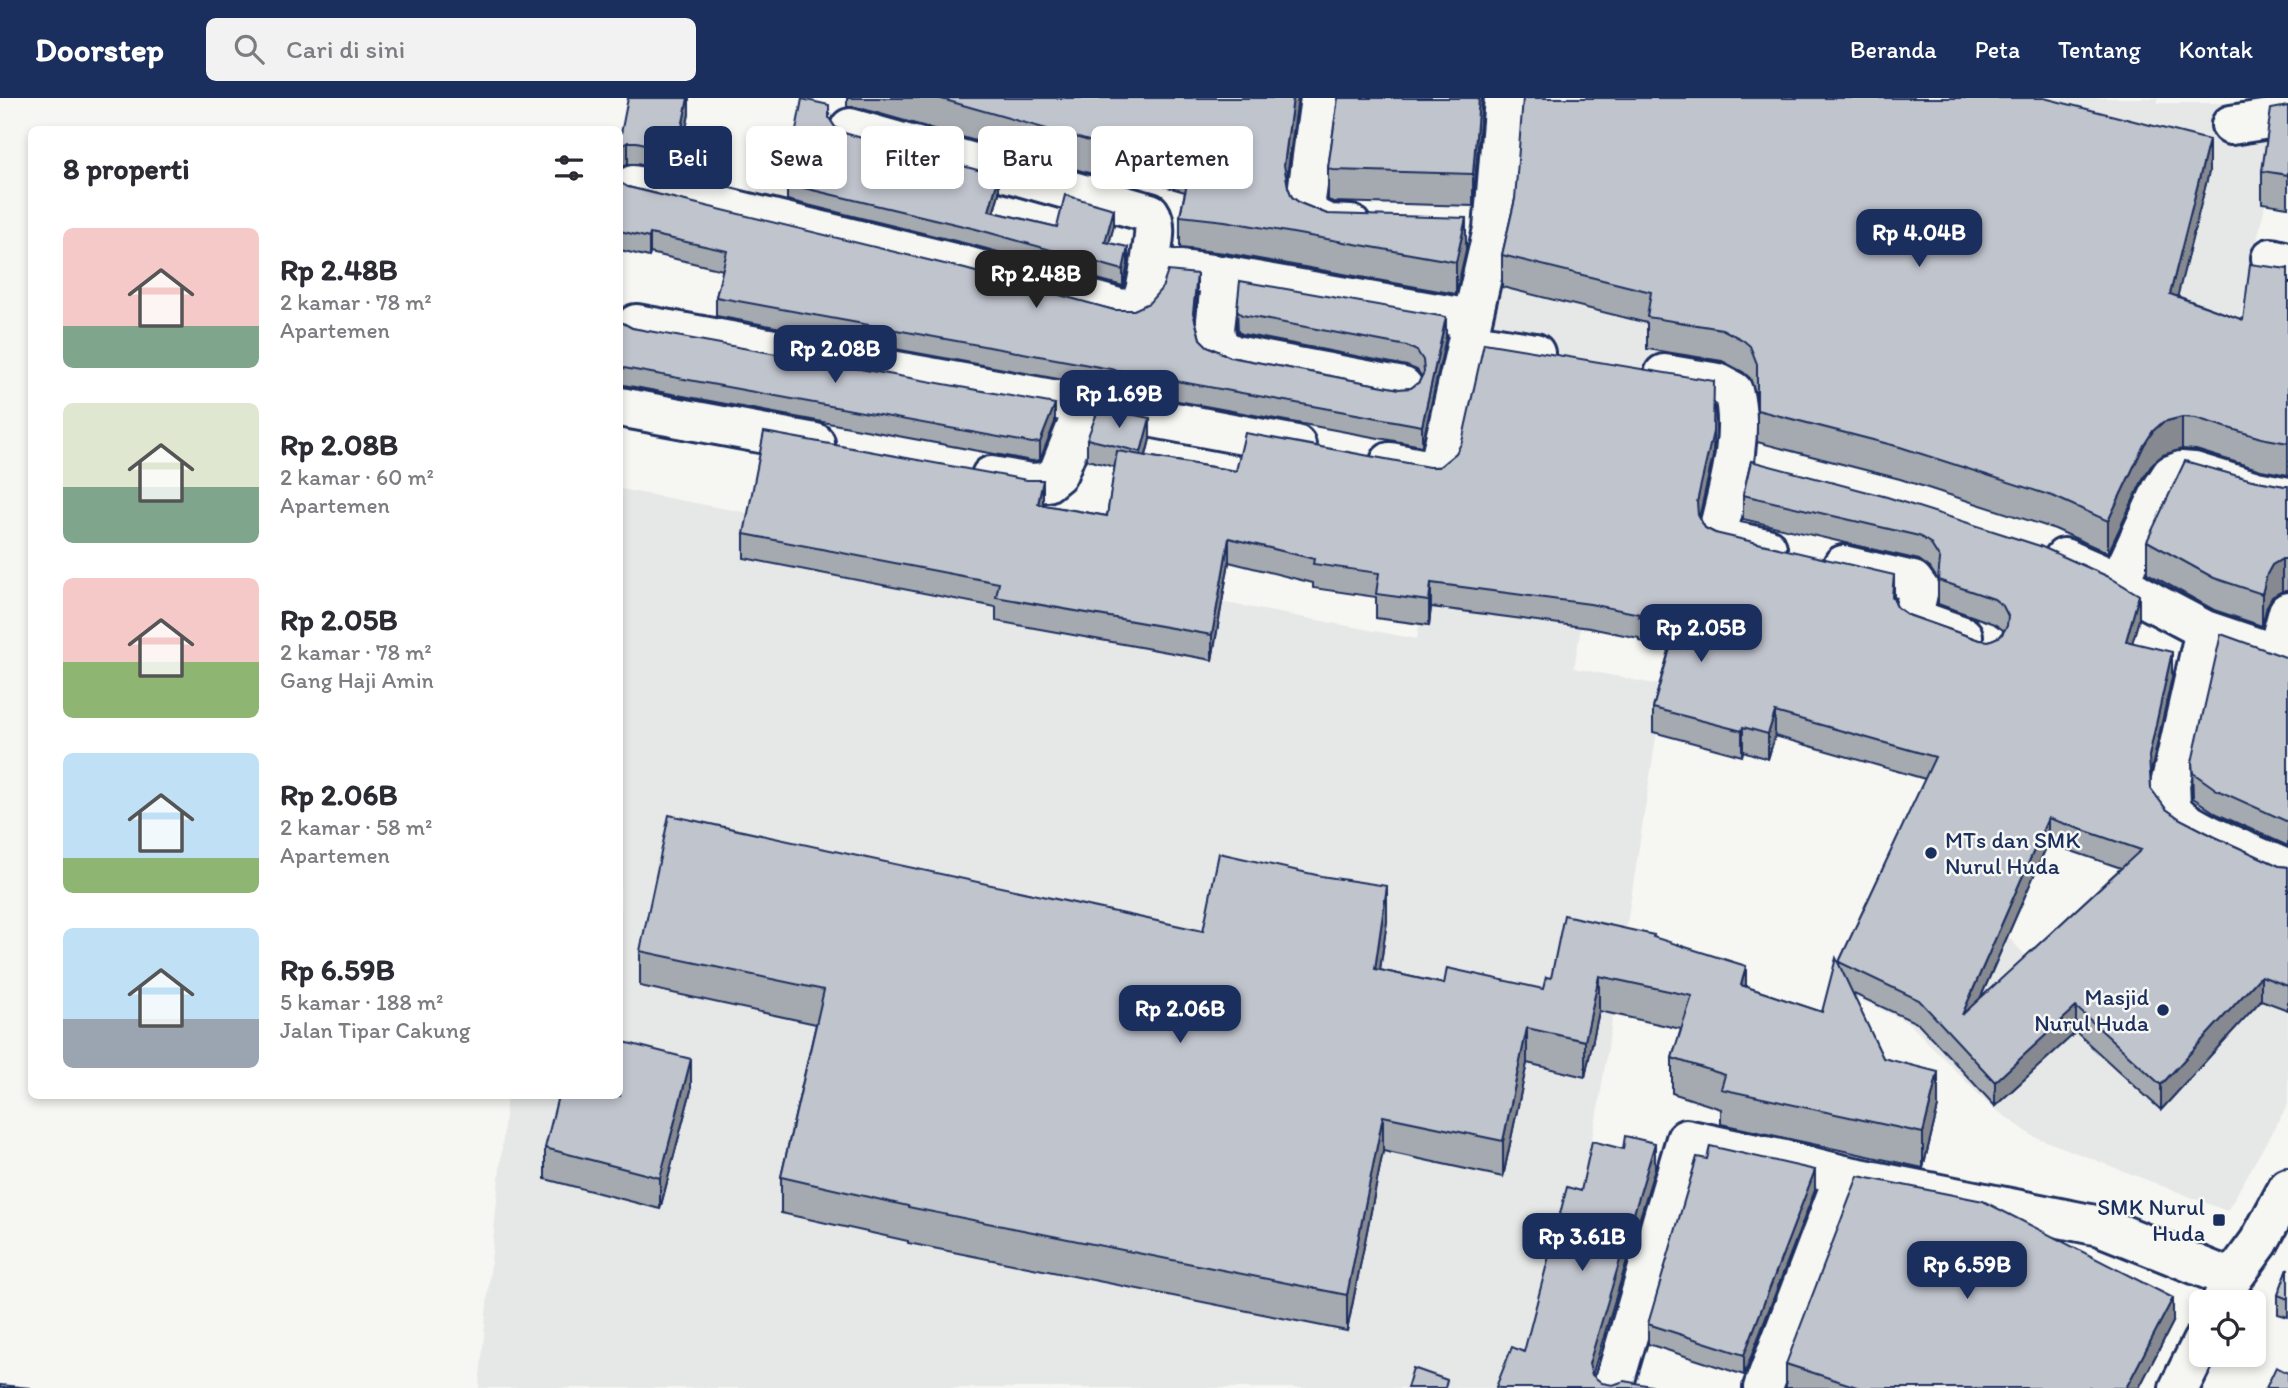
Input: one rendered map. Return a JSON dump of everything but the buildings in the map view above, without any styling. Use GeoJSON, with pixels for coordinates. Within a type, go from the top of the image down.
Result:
{"type":"FeatureCollection","features":[{"type":"Feature","properties":{"kind":"street"},"geometry":{"type":"LineString","coordinates":[[1320,98],[1306,200],[1309,215],[1328,224],[1383,226]]}},
{"type":"Feature","properties":{"kind":"street"},"geometry":{"type":"LineString","coordinates":[[636,324],[1430,470],[1437,469],[1441,462],[1493,229],[1504,98]]}},
{"type":"Feature","properties":{"kind":"street"},"geometry":{"type":"LineString","coordinates":[[2231,125],[2282,111]]}},
{"type":"Feature","properties":{"kind":"street"},"geometry":{"type":"LineString","coordinates":[[633,185],[970,267],[1129,309],[1136,307],[1142,300],[1150,266],[1154,225],[1150,213],[850,128]]}},
{"type":"Feature","properties":{"kind":"street"},"geometry":{"type":"LineString","coordinates":[[1452,228],[1493,229]]}},
{"type":"Feature","properties":{"kind":"street"},"geometry":{"type":"LineString","coordinates":[[1150,266],[1221,275],[1469,330],[1573,359]]}},
{"type":"Feature","properties":{"kind":"street"},"geometry":{"type":"LineString","coordinates":[[1221,275],[1215,329],[1218,346],[1234,355],[1403,387]]}},
{"type":"Feature","properties":{"kind":"street"},"geometry":{"type":"LineString","coordinates":[[1625,368],[1718,383],[1733,391],[1748,462],[1718,531],[1720,536],[1913,581],[1919,589],[1913,616],[1915,619],[1986,644]]}},
{"type":"Feature","properties":{"kind":"street"},"geometry":{"type":"LineString","coordinates":[[962,471],[1031,483],[1047,482],[1058,474],[1085,405]]}},
{"type":"Feature","properties":{"kind":"street"},"geometry":{"type":"LineString","coordinates":[[623,408],[853,450]]}},
{"type":"Feature","properties":{"kind":"street"},"geometry":{"type":"LineString","coordinates":[[2119,582],[2171,475],[2181,471],[2194,472],[2256,491],[2288,497]]}},
{"type":"Feature","properties":{"kind":"street"},"geometry":{"type":"LineString","coordinates":[[2036,546],[2119,582],[2206,629],[2282,656],[2288,612]]}},
{"type":"Feature","properties":{"kind":"street"},"geometry":{"type":"LineString","coordinates":[[2206,629],[2170,785],[2172,808],[2183,819],[2203,831],[2288,870]]}},
{"type":"Feature","properties":{"kind":"street"},"geometry":{"type":"LineString","coordinates":[[1621,1385],[1686,1139],[1844,1175],[2100,1226],[2224,1290]]}},
{"type":"Feature","properties":{"kind":"street"},"geometry":{"type":"LineString","coordinates":[[1763,1388],[1844,1175]]}},
{"type":"Feature","properties":{"kind":"street"},"geometry":{"type":"LineString","coordinates":[[2227,1290],[2259,1242],[2288,1188]]}},
{"type":"Feature","properties":{"kind":"street"},"geometry":{"type":"LineString","coordinates":[[2179,1388],[2190,1367]]}},
{"type":"Feature","properties":{"kind":"shaded area"},"geometry":{"type":"Polygon","coordinates":[[[1494,98],[2158,98],[2158,103],[2288,103],[2225,382],[1781,418],[1616,420],[1574,668],[1664,686],[1599,1104],[1541,1388],[479,1388],[507,1099],[623,1099],[623,490],[1417,639],[1494,98]]]}},
{"type":"Feature","properties":{"kind":"shaded area"},"geometry":{"type":"Polygon","coordinates":[[[2133,879],[2288,1004],[2288,1104],[2227,1211],[2033,1136],[1988,1104],[1909,1023],[1837,988],[2001,929],[2037,968],[2133,879]]]}},
{"type":"Feature","properties":{"kind":"place","name":"MTs dan SMK Nurul Huda"},"geometry":{"type":"Point","coordinates":[1931,853]}},
{"type":"Feature","properties":{"kind":"place","name":"Masjid Nurul Huda"},"geometry":{"type":"Point","coordinates":[2163,1010]}},
{"type":"Feature","properties":{"kind":"place","name":"SMK Nurul Huda"},"geometry":{"type":"Point","coordinates":[2219,1220]}}]}
